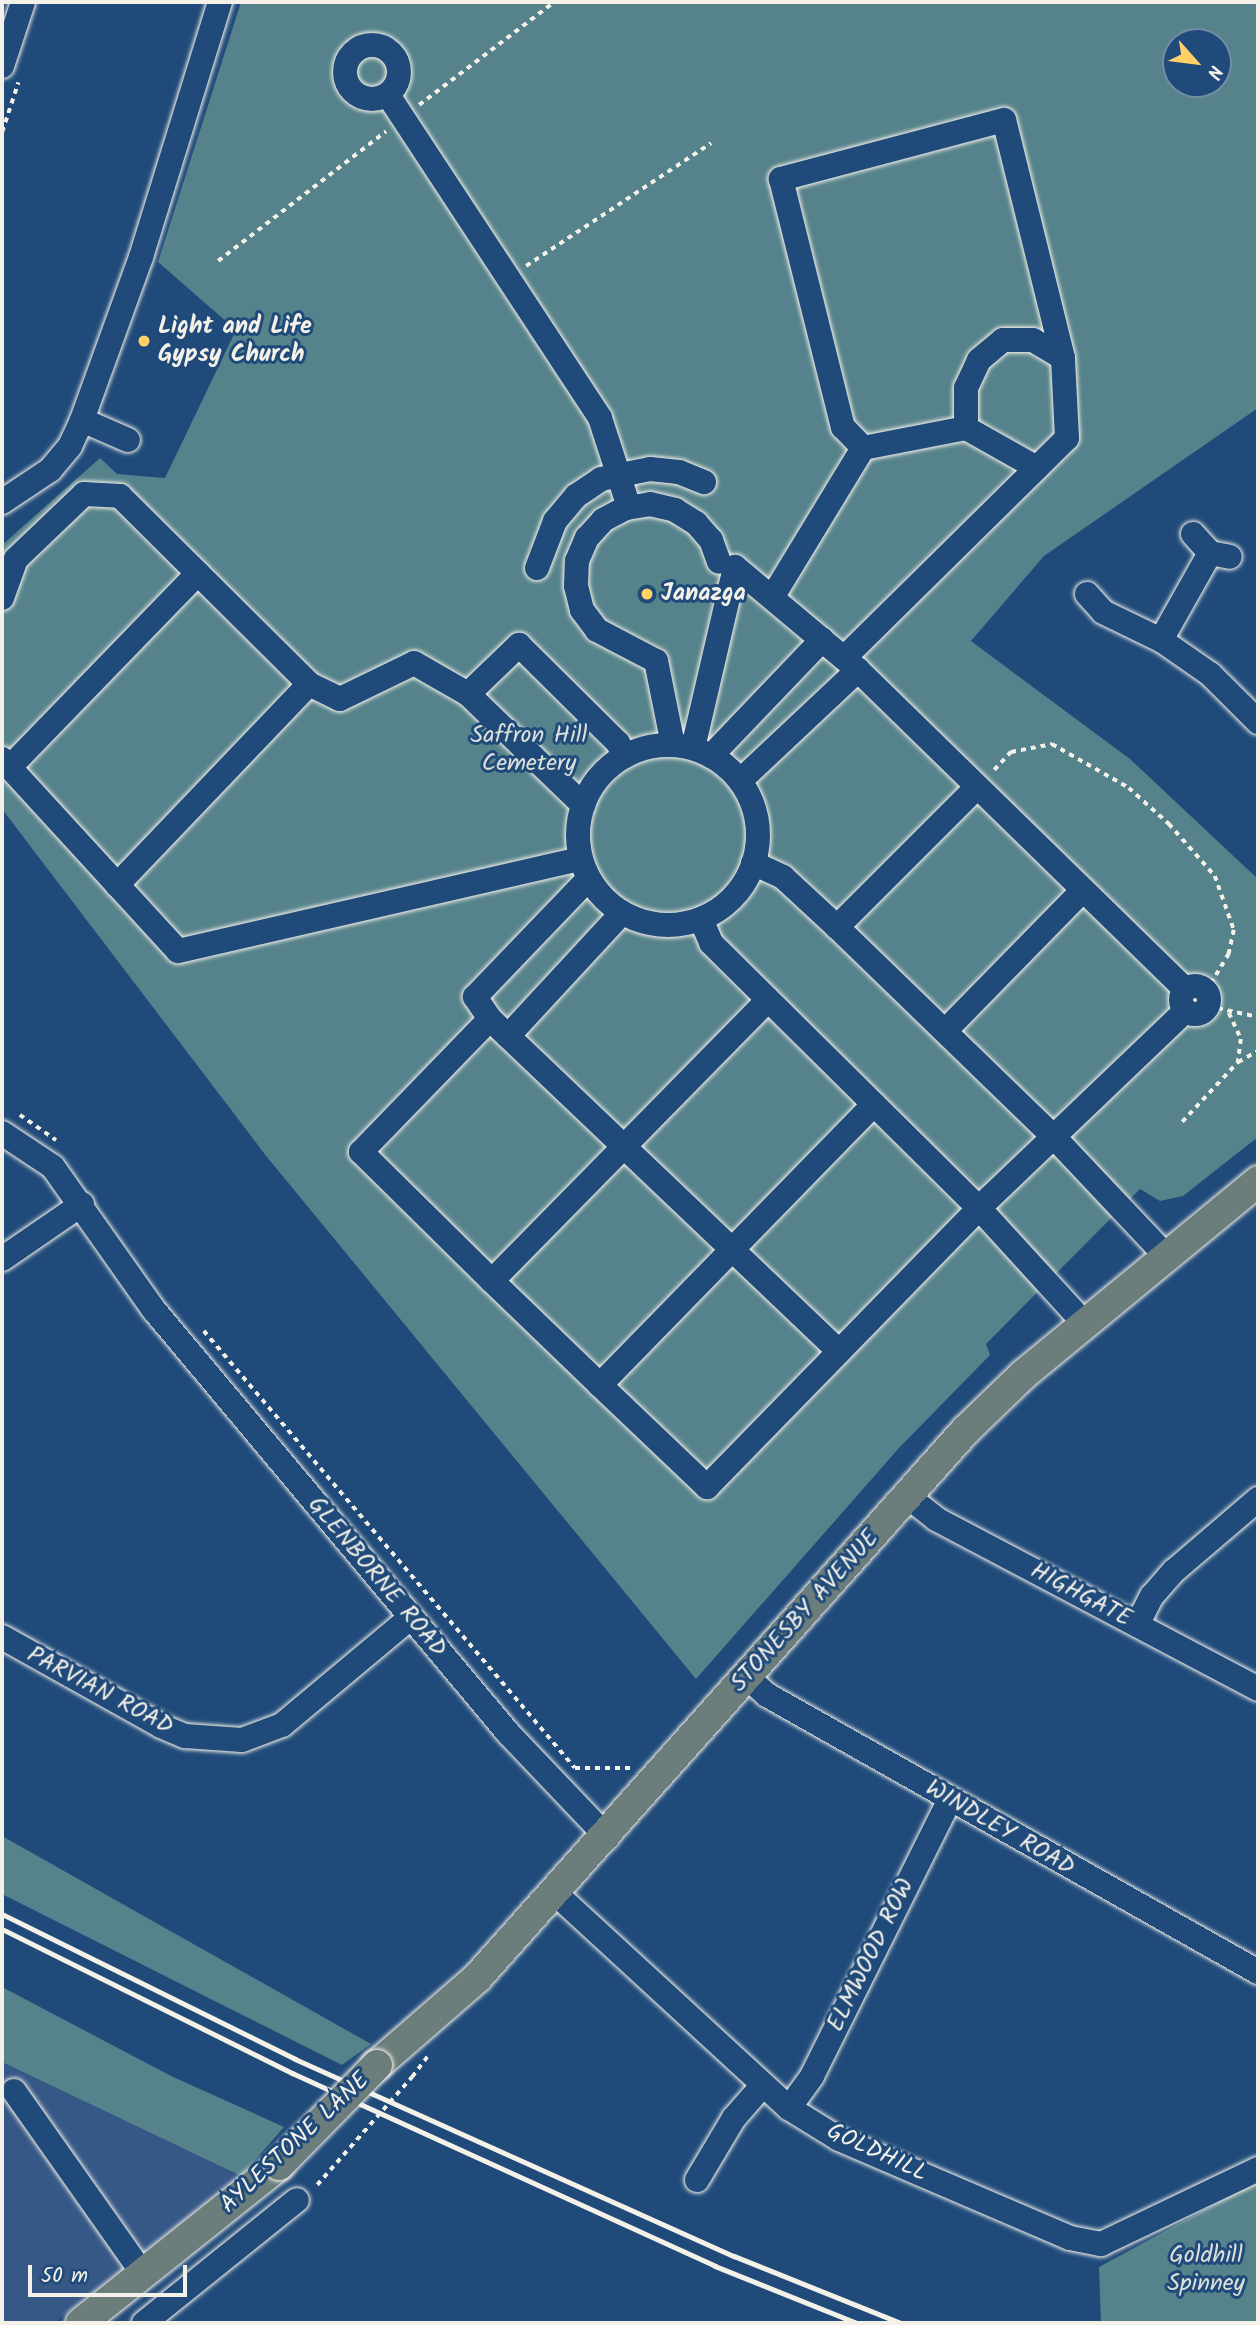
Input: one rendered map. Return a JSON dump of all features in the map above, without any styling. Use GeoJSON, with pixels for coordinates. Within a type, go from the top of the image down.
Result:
{"type":"FeatureCollection","features":[{"type":"Feature","properties":{"kind":"main road","name":"STONESBY AVENUE"},"geometry":{"type":"LineString","coordinates":[[377,2065],[477,1978],[607,1837],[907,1496],[1004,1393],[1258,1181]]}},
{"type":"Feature","properties":{"kind":"main road","name":"AYLESTONE LANE"},"geometry":{"type":"LineString","coordinates":[[81,2323],[279,2165],[377,2065]]}},
{"type":"Feature","properties":{"kind":"street"},"geometry":{"type":"LineString","coordinates":[[2,66],[23,2]]}},
{"type":"Feature","properties":{"kind":"street"},"geometry":{"type":"LineString","coordinates":[[2,502],[50,470],[70,446],[82,420],[141,257],[220,2]]}},
{"type":"Feature","properties":{"kind":"street"},"geometry":{"type":"LineString","coordinates":[[388,95],[600,418],[620,473],[629,508]]}},
{"type":"Feature","properties":{"kind":"street"},"geometry":{"type":"LineString","coordinates":[[740,782],[1068,438],[1063,358],[1004,120],[781,179],[843,427],[863,448]]}},
{"type":"Feature","properties":{"kind":"street"},"geometry":{"type":"LineString","coordinates":[[966,428],[966,388],[979,360],[1003,340],[1033,340],[1063,358]]}},
{"type":"Feature","properties":{"kind":"street"},"geometry":{"type":"LineString","coordinates":[[82,420],[128,440]]}},
{"type":"Feature","properties":{"kind":"street"},"geometry":{"type":"LineString","coordinates":[[773,596],[863,448],[966,428],[1037,468]]}},
{"type":"Feature","properties":{"kind":"street"},"geometry":{"type":"LineString","coordinates":[[537,568],[547,536],[565,508],[590,485],[620,473],[666,470],[704,482]]}},
{"type":"Feature","properties":{"kind":"street"},"geometry":{"type":"LineString","coordinates":[[2,598],[16,559],[84,494],[120,496],[309,684],[340,699],[414,663],[468,694],[583,805]]}},
{"type":"Feature","properties":{"kind":"street"},"geometry":{"type":"LineString","coordinates":[[719,562],[711,540],[685,516],[650,504],[629,508],[603,520],[587,538],[577,561],[576,586],[582,610],[597,630],[656,661],[692,750],[740,782],[757,820],[753,863],[734,897],[701,919],[661,925],[622,914],[585,869],[578,822],[583,805],[605,770],[625,755],[692,750],[822,640]]}},
{"type":"Feature","properties":{"kind":"street"},"geometry":{"type":"LineString","coordinates":[[1161,640],[1220,555],[1193,534]]}},
{"type":"Feature","properties":{"kind":"street"},"geometry":{"type":"LineString","coordinates":[[490,1018],[361,1152],[707,1487],[979,1208],[1054,1136],[1203,1002],[1083,890],[851,664],[773,596],[735,567],[692,750]]}},
{"type":"Feature","properties":{"kind":"street"},"geometry":{"type":"LineString","coordinates":[[198,573],[6,763],[178,951],[585,869]]}},
{"type":"Feature","properties":{"kind":"street"},"geometry":{"type":"LineString","coordinates":[[1087,594],[1102,612],[1161,640],[1210,674],[1258,722]]}},
{"type":"Feature","properties":{"kind":"street"},"geometry":{"type":"LineString","coordinates":[[468,694],[519,645],[618,743],[625,755]]}},
{"type":"Feature","properties":{"kind":"street"},"geometry":{"type":"LineString","coordinates":[[117,885],[309,684]]}},
{"type":"Feature","properties":{"kind":"street"},"geometry":{"type":"LineString","coordinates":[[836,927],[977,787]]}},
{"type":"Feature","properties":{"kind":"street"},"geometry":{"type":"LineString","coordinates":[[753,863],[783,877],[836,927],[1054,1136],[1166,1256]]}},
{"type":"Feature","properties":{"kind":"street"},"geometry":{"type":"LineString","coordinates":[[585,869],[475,998],[508,1036],[839,1351]]}},
{"type":"Feature","properties":{"kind":"street"},"geometry":{"type":"LineString","coordinates":[[945,1031],[1083,890]]}},
{"type":"Feature","properties":{"kind":"street"},"geometry":{"type":"LineString","coordinates":[[508,1036],[622,914]]}},
{"type":"Feature","properties":{"kind":"street"},"geometry":{"type":"LineString","coordinates":[[701,919],[710,943],[979,1208],[1085,1324]]}},
{"type":"Feature","properties":{"kind":"street"},"geometry":{"type":"LineString","coordinates":[[492,1281],[766,1001]]}},
{"type":"Feature","properties":{"kind":"street"},"geometry":{"type":"LineString","coordinates":[[600,1385],[874,1104]]}},
{"type":"Feature","properties":{"kind":"street","name":"GLENBORNE ROAD"},"geometry":{"type":"LineString","coordinates":[[6,1122],[53,1167],[82,1204],[154,1310],[508,1733],[607,1837]]}},
{"type":"Feature","properties":{"kind":"street"},"geometry":{"type":"LineString","coordinates":[[2,1259],[82,1204]]}},
{"type":"Feature","properties":{"kind":"street","name":"HIGHGATE"},"geometry":{"type":"LineString","coordinates":[[907,1496],[936,1519],[1258,1689]]}},
{"type":"Feature","properties":{"kind":"street"},"geometry":{"type":"LineString","coordinates":[[1137,1625],[1152,1596],[1174,1571],[1258,1499]]}},
{"type":"Feature","properties":{"kind":"street","name":"PARVIAN ROAD"},"geometry":{"type":"LineString","coordinates":[[2,1637],[161,1726],[184,1736],[242,1740],[282,1725],[411,1617]]}},
{"type":"Feature","properties":{"kind":"street","name":"WINDLEY ROAD"},"geometry":{"type":"LineString","coordinates":[[747,1676],[767,1695],[1258,1972]]}},
{"type":"Feature","properties":{"kind":"street","name":"ELMWOOD ROW"},"geometry":{"type":"LineString","coordinates":[[789,2108],[812,2076],[950,1799]]}},
{"type":"Feature","properties":{"kind":"street","name":"GOLDHILL"},"geometry":{"type":"LineString","coordinates":[[555,1893],[789,2108],[839,2139],[1070,2238],[1101,2244],[1258,2169]]}},
{"type":"Feature","properties":{"kind":"street"},"geometry":{"type":"LineString","coordinates":[[697,2180],[734,2118],[762,2086]]}},
{"type":"Feature","properties":{"kind":"street"},"geometry":{"type":"LineString","coordinates":[[14,2091],[144,2275]]}},
{"type":"Feature","properties":{"kind":"street","name":"AYLESTONE LANE"},"geometry":{"type":"LineString","coordinates":[[144,2323],[297,2200]]}},
{"type":"Feature","properties":{"kind":"path"},"geometry":{"type":"LineString","coordinates":[[219,261],[554,2]]}},
{"type":"Feature","properties":{"kind":"path"},"geometry":{"type":"LineString","coordinates":[[509,276],[711,143]]}},
{"type":"Feature","properties":{"kind":"path"},"geometry":{"type":"LineString","coordinates":[[977,787],[1011,752],[1052,744],[1129,788],[1161,816],[1216,876],[1234,930],[1229,954],[1203,1002]]}},
{"type":"Feature","properties":{"kind":"path"},"geometry":{"type":"LineString","coordinates":[[1203,1002],[1258,1017]]}},
{"type":"Feature","properties":{"kind":"path"},"geometry":{"type":"LineString","coordinates":[[1203,1002],[1241,1039],[1238,1062]]}},
{"type":"Feature","properties":{"kind":"path"},"geometry":{"type":"LineString","coordinates":[[1182,1122],[1238,1062],[1258,1051]]}},
{"type":"Feature","properties":{"kind":"path"},"geometry":{"type":"LineString","coordinates":[[6,1122],[48,1131],[65,1150]]}},
{"type":"Feature","properties":{"kind":"path"},"geometry":{"type":"LineString","coordinates":[[197,1324],[575,1768],[667,1768]]}},
{"type":"Feature","properties":{"kind":"path"},"geometry":{"type":"LineString","coordinates":[[317,2185],[412,2077]]}},
{"type":"Feature","properties":{"kind":"shaded area"},"geometry":{"type":"Polygon","coordinates":[[[2,2062],[241,2176],[54,2323],[2,2323],[2,2062]]]}},
{"type":"Feature","properties":{"kind":"green space","name":"Saffron Hill Cemetery"},"geometry":{"type":"Polygon","coordinates":[[[241,2],[1258,2],[1258,408],[1044,556],[971,641],[1130,759],[1258,879],[1258,1137],[1183,1196],[1160,1201],[1140,1189],[986,1344],[990,1355],[899,1448],[696,1679],[267,1157],[2,809],[2,545],[100,458],[117,474],[165,478],[236,330],[158,262],[241,2]]]}},
{"type":"Feature","properties":{"kind":"green space"},"geometry":{"type":"Polygon","coordinates":[[[2,1836],[371,2044],[342,2065],[2,1894],[2,1836]]]}},
{"type":"Feature","properties":{"kind":"green space"},"geometry":{"type":"Polygon","coordinates":[[[2,1987],[171,2076],[284,2127],[241,2176],[2,2062],[2,1987]]]}},
{"type":"Feature","properties":{"kind":"green space","name":"Goldhill Spinney"},"geometry":{"type":"Polygon","coordinates":[[[1258,2181],[1258,2323],[1101,2323],[1099,2267],[1258,2181]]]}},
{"type":"Feature","properties":{"kind":"railway"},"geometry":{"type":"LineString","coordinates":[[2,1914],[295,2059],[734,2256],[901,2323]]}},
{"type":"Feature","properties":{"kind":"railway"},"geometry":{"type":"LineString","coordinates":[[2,1929],[292,2073],[715,2266],[857,2323]]}},
{"type":"Feature","properties":{"kind":"place","name":"Light and Life Gypsy Church"},"geometry":{"type":"Point","coordinates":[144,341]}},
{"type":"Feature","properties":{"kind":"place","name":"Janazga"},"geometry":{"type":"Point","coordinates":[647,594]}}]}
